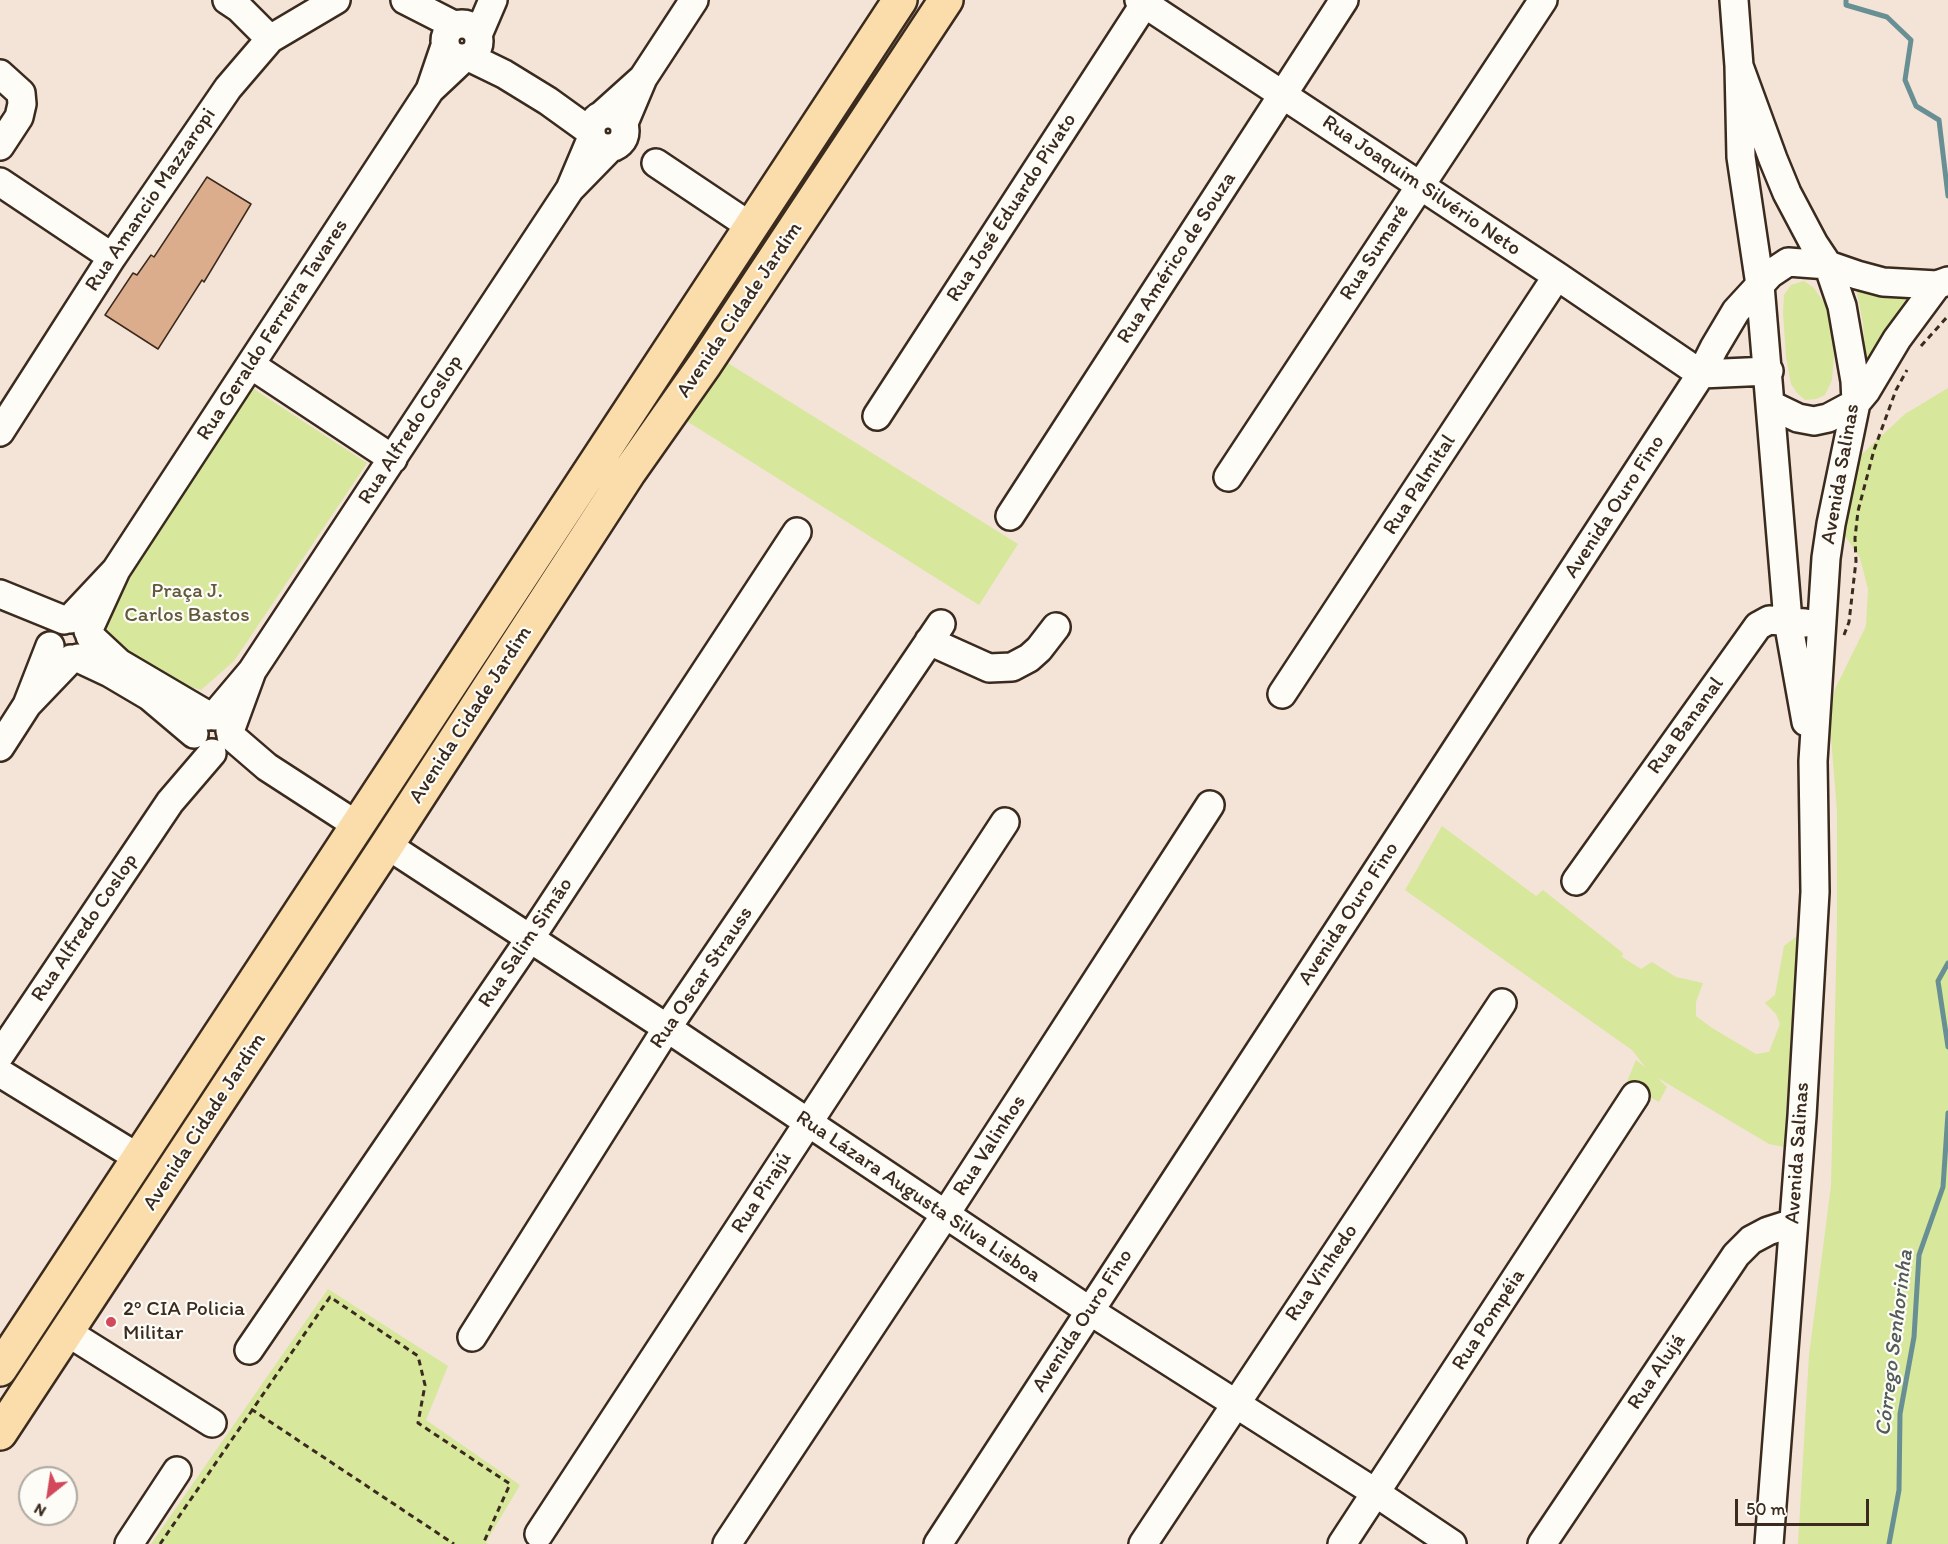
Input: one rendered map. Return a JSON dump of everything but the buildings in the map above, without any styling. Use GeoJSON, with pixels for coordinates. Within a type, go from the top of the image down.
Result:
{"type":"FeatureCollection","features":[{"type":"Feature","properties":{"kind":"main road","name":"Avenida Cidade Jardim"},"geometry":{"type":"LineString","coordinates":[[0,1369],[39,1312],[137,1157],[900,0]]}},
{"type":"Feature","properties":{"kind":"main road","name":"Avenida Cidade Jardim"},"geometry":{"type":"LineString","coordinates":[[0,1433],[629,472],[705,364],[946,0]]}},
{"type":"Feature","properties":{"kind":"main road"},"geometry":{"type":"LineString","coordinates":[[808,139],[841,159]]}},
{"type":"Feature","properties":{"kind":"main road"},"geometry":{"type":"LineString","coordinates":[[601,455],[629,472]]}},
{"type":"Feature","properties":{"kind":"main road"},"geometry":{"type":"LineString","coordinates":[[39,1312],[67,1332]]}},
{"type":"Feature","properties":{"kind":"street"},"geometry":{"type":"LineString","coordinates":[[227,0],[239,8],[270,39]]}},
{"type":"Feature","properties":{"kind":"street","name":"Rua Amancio Mazzaropi"},"geometry":{"type":"LineString","coordinates":[[0,432],[10,394],[112,257],[228,88],[270,39],[336,0]]}},
{"type":"Feature","properties":{"kind":"street"},"geometry":{"type":"LineString","coordinates":[[406,0],[462,41],[607,131],[750,226]]}},
{"type":"Feature","properties":{"kind":"street","name":"Rua Geraldo Ferreira Tavares"},"geometry":{"type":"LineString","coordinates":[[0,747],[462,41],[486,0]]}},
{"type":"Feature","properties":{"kind":"street","name":"Rua Geraldo Ferreira Tavares"},"geometry":{"type":"LineString","coordinates":[[462,41],[493,0]]}},
{"type":"Feature","properties":{"kind":"street","name":"Rua Alfredo Coslop"},"geometry":{"type":"LineString","coordinates":[[0,1054],[170,802],[252,671],[694,0]]}},
{"type":"Feature","properties":{"kind":"street","name":"Rua Américo de Souza"},"geometry":{"type":"LineString","coordinates":[[1010,516],[1344,0]]}},
{"type":"Feature","properties":{"kind":"street","name":"Rua Sumaré"},"geometry":{"type":"LineString","coordinates":[[1228,477],[1543,0]]}},
{"type":"Feature","properties":{"kind":"street","name":"Avenida Salinas"},"geometry":{"type":"LineString","coordinates":[[1734,0],[1739,66],[1741,157],[1760,285],[1769,371],[1788,621],[1813,761],[1815,892],[1802,1116],[1769,1544]]}},
{"type":"Feature","properties":{"kind":"street","name":"Rua Joaquim Silvério Neto"},"geometry":{"type":"LineString","coordinates":[[1144,1],[1701,374]]}},
{"type":"Feature","properties":{"kind":"street","name":"Rua José Eduardo Pivato"},"geometry":{"type":"LineString","coordinates":[[877,416],[1144,1]]}},
{"type":"Feature","properties":{"kind":"street","name":"Avenida Salinas"},"geometry":{"type":"LineString","coordinates":[[1739,66],[1787,193],[1828,265],[1842,306],[1855,381],[1856,403],[1826,558],[1832,635],[1813,761]]}},
{"type":"Feature","properties":{"kind":"street"},"geometry":{"type":"LineString","coordinates":[[0,74],[21,93],[22,104],[19,117],[0,146]]}},
{"type":"Feature","properties":{"kind":"street"},"geometry":{"type":"LineString","coordinates":[[0,182],[112,257]]}},
{"type":"Feature","properties":{"kind":"street","name":"Avenida Ouro Fino"},"geometry":{"type":"LineString","coordinates":[[938,1544],[1701,374],[1736,311],[1770,274],[1788,262],[1828,265],[1883,282],[1943,283]]}},
{"type":"Feature","properties":{"kind":"street","name":"Rua Palmital"},"geometry":{"type":"LineString","coordinates":[[1282,694],[1557,276]]}},
{"type":"Feature","properties":{"kind":"street"},"geometry":{"type":"LineString","coordinates":[[1771,405],[1798,418],[1814,421],[1828,418],[1856,403],[1866,391],[1897,339],[1943,283]]}},
{"type":"Feature","properties":{"kind":"street"},"geometry":{"type":"LineString","coordinates":[[251,365],[393,459]]}},
{"type":"Feature","properties":{"kind":"street"},"geometry":{"type":"LineString","coordinates":[[1701,374],[1769,371]]}},
{"type":"Feature","properties":{"kind":"street","name":"Rua Salim Simão"},"geometry":{"type":"LineString","coordinates":[[249,1350],[529,939],[797,532]]}},
{"type":"Feature","properties":{"kind":"street"},"geometry":{"type":"LineString","coordinates":[[0,595],[70,638],[110,673],[267,767],[358,825]]}},
{"type":"Feature","properties":{"kind":"street","name":"Rua Bananal"},"geometry":{"type":"LineString","coordinates":[[1576,881],[1758,626],[1769,620],[1788,621],[1832,635]]}},
{"type":"Feature","properties":{"kind":"street","name":"Rua Oscar Strauss"},"geometry":{"type":"LineString","coordinates":[[472,1337],[667,1029],[935,632],[989,668],[1012,667],[1029,658],[1056,627]]}},
{"type":"Feature","properties":{"kind":"street","name":"Rua Valinhos"},"geometry":{"type":"LineString","coordinates":[[727,1544],[945,1215],[1210,805]]}},
{"type":"Feature","properties":{"kind":"street","name":"Rua Pirajú"},"geometry":{"type":"LineString","coordinates":[[539,1534],[1005,822]]}},
{"type":"Feature","properties":{"kind":"street","name":"Rua Lázara Augusta Silva Lisboa"},"geometry":{"type":"LineString","coordinates":[[387,845],[1090,1311],[1452,1544]]}},
{"type":"Feature","properties":{"kind":"street","name":"Rua Vinhedo"},"geometry":{"type":"LineString","coordinates":[[1143,1544],[1502,1003]]}},
{"type":"Feature","properties":{"kind":"street"},"geometry":{"type":"LineString","coordinates":[[0,1073],[137,1157]]}},
{"type":"Feature","properties":{"kind":"street","name":"Rua Pompéia"},"geometry":{"type":"LineString","coordinates":[[1342,1544],[1635,1096]]}},
{"type":"Feature","properties":{"kind":"street","name":"Rua Alujá"},"geometry":{"type":"LineString","coordinates":[[1542,1544],[1736,1255],[1751,1240],[1768,1231],[1793,1224]]}},
{"type":"Feature","properties":{"kind":"street"},"geometry":{"type":"LineString","coordinates":[[67,1332],[212,1423]]}},
{"type":"Feature","properties":{"kind":"street"},"geometry":{"type":"LineString","coordinates":[[129,1544],[177,1471]]}},
{"type":"Feature","properties":{"kind":"path"},"geometry":{"type":"LineString","coordinates":[[1916,352],[1948,316]]}},
{"type":"Feature","properties":{"kind":"path"},"geometry":{"type":"LineString","coordinates":[[1832,635],[1849,622],[1856,561],[1855,538],[1858,511],[1874,450],[1896,390],[1911,362]]}},
{"type":"Feature","properties":{"kind":"path"},"geometry":{"type":"LineString","coordinates":[[160,1544],[330,1297],[418,1356],[425,1385],[418,1424],[510,1484],[483,1544]]}},
{"type":"Feature","properties":{"kind":"path"},"geometry":{"type":"LineString","coordinates":[[251,1409],[454,1544]]}},
{"type":"Feature","properties":{"kind":"green space"},"geometry":{"type":"Polygon","coordinates":[[[1804,281],[1814,288],[1825,304],[1831,325],[1834,355],[1832,380],[1825,395],[1805,400],[1791,384],[1786,357],[1783,313],[1784,295],[1791,285],[1804,281]]]}},
{"type":"Feature","properties":{"kind":"green space"},"geometry":{"type":"Polygon","coordinates":[[[1856,288],[1920,293],[1867,370],[1863,324],[1856,288]]]}},
{"type":"Feature","properties":{"kind":"green space"},"geometry":{"type":"Polygon","coordinates":[[[723,360],[1018,544],[979,605],[685,420],[723,360]]]}},
{"type":"Feature","properties":{"kind":"green space","name":"Praça J. Carlos Bastos"},"geometry":{"type":"Polygon","coordinates":[[[249,386],[367,463],[234,661],[201,690],[158,677],[124,655],[96,621],[249,386]]]}},
{"type":"Feature","properties":{"kind":"green space"},"geometry":{"type":"Polygon","coordinates":[[[1948,388],[1948,1544],[1798,1544],[1809,1355],[1831,1186],[1837,926],[1837,811],[1830,707],[1836,687],[1866,626],[1868,589],[1860,558],[1843,533],[1842,494],[1861,455],[1905,414],[1948,388]]]}},
{"type":"Feature","properties":{"kind":"green space"},"geometry":{"type":"Polygon","coordinates":[[[1442,826],[1536,896],[1543,890],[1623,953],[1622,957],[1641,969],[1652,962],[1676,977],[1703,983],[1696,1002],[1696,1016],[1756,1054],[1769,1052],[1780,1024],[1776,1014],[1765,1003],[1775,995],[1784,946],[1797,936],[1784,1147],[1769,1144],[1658,1078],[1667,1087],[1659,1102],[1626,1084],[1636,1060],[1646,1068],[1632,1050],[1405,890],[1442,826]]]}},
{"type":"Feature","properties":{"kind":"green space"},"geometry":{"type":"Polygon","coordinates":[[[328,1289],[448,1366],[426,1420],[520,1485],[486,1542],[488,1544],[151,1544],[328,1289]]]}},
{"type":"Feature","properties":{"kind":"waterway","name":"Córrego Senhorinha"},"geometry":{"type":"LineString","coordinates":[[1846,0],[1846,5],[1887,17],[1911,40],[1905,80],[1916,106],[1939,120],[1948,196]]}},
{"type":"Feature","properties":{"kind":"waterway","name":"Córrego Senhorinha"},"geometry":{"type":"LineString","coordinates":[[1948,963],[1938,981],[1948,1047]]}},
{"type":"Feature","properties":{"kind":"waterway","name":"Córrego Senhorinha"},"geometry":{"type":"LineString","coordinates":[[1889,1544],[1899,1490],[1900,1414],[1914,1337],[1919,1255],[1943,1187],[1948,1113]]}},
{"type":"Feature","properties":{"kind":"place","name":"2º CIA Policia Militar"},"geometry":{"type":"Point","coordinates":[111,1322]}}]}
